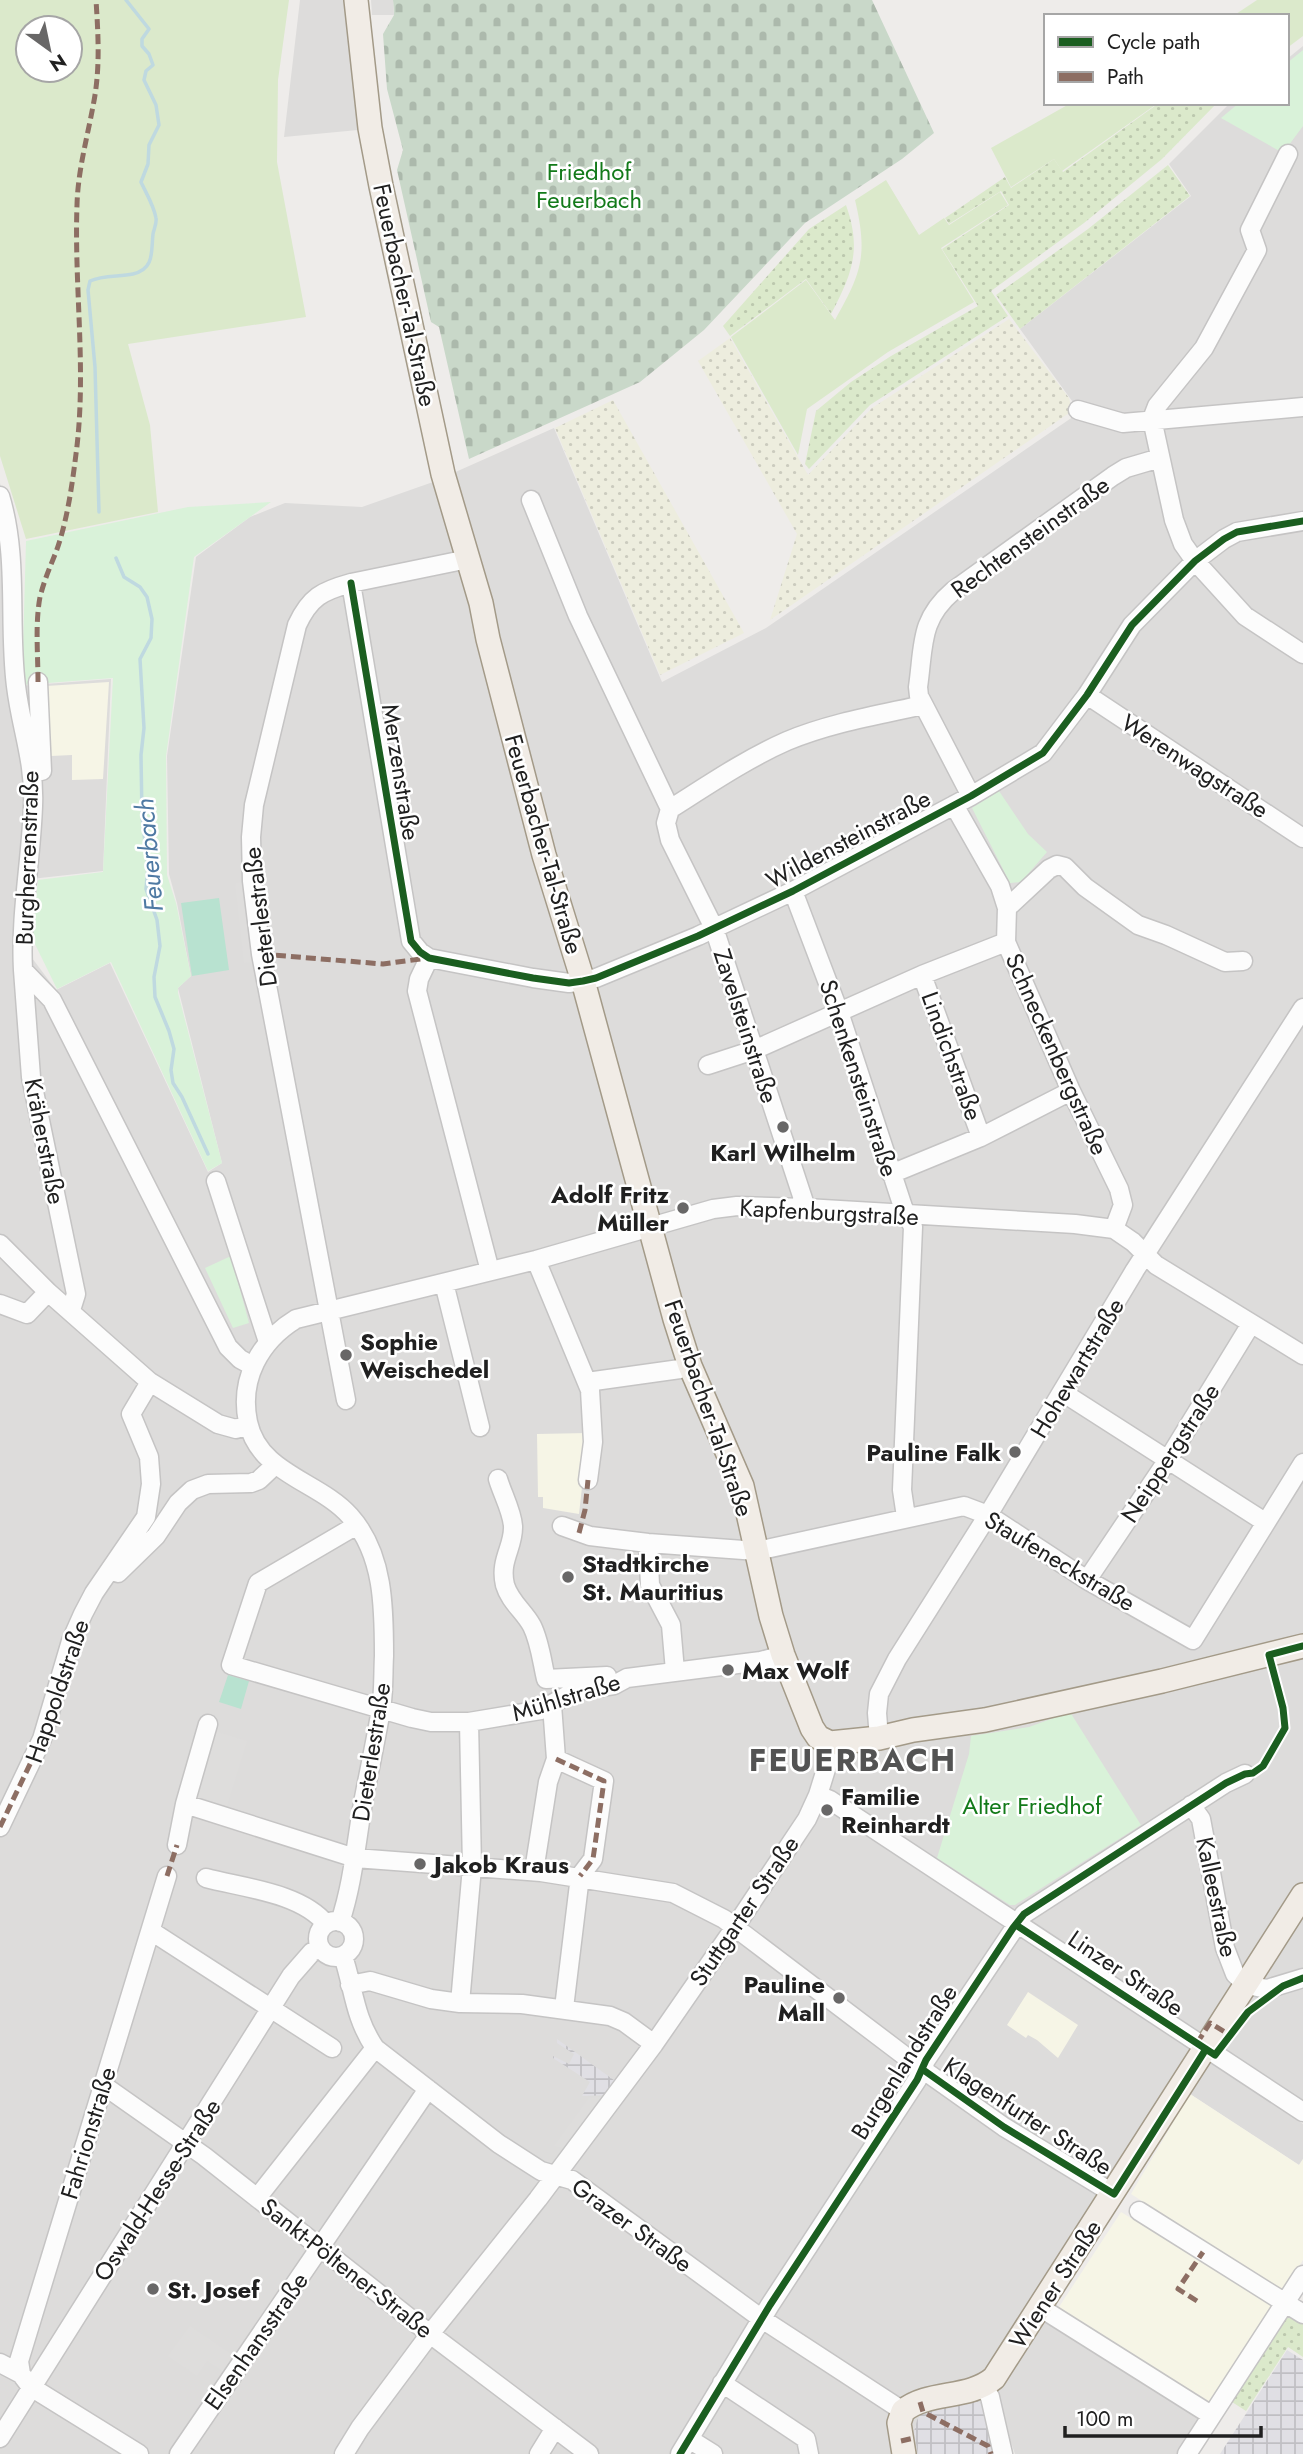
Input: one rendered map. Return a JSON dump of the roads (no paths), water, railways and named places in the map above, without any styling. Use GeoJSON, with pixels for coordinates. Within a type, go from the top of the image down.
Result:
{"type":"FeatureCollection","features":[{"type":"Feature","properties":{"kind":"main road","name":"Feuerbacher-Tal-Straße"},"geometry":{"type":"LineString","coordinates":[[356,0],[370,128],[443,474],[468,559],[544,855],[583,981],[690,1366],[742,1486],[783,1656],[812,1728],[818,1737],[830,1743]]}},
{"type":"Feature","properties":{"kind":"main road"},"geometry":{"type":"LineString","coordinates":[[830,1743],[879,1738],[1022,1713],[1303,1646]]}},
{"type":"Feature","properties":{"kind":"main road","name":"Wiener Straße"},"geometry":{"type":"LineString","coordinates":[[984,2387],[994,2378],[1041,2308],[1303,1895]]}},
{"type":"Feature","properties":{"kind":"main road"},"geometry":{"type":"LineString","coordinates":[[904,2454],[899,2423],[903,2411],[920,2402],[984,2387]]}},
{"type":"Feature","properties":{"kind":"street"},"geometry":{"type":"LineString","coordinates":[[1288,154],[1250,230],[1257,250],[1204,348],[1157,405],[1152,419],[1174,520],[1183,544],[1245,616],[1303,654]]}},
{"type":"Feature","properties":{"kind":"street"},"geometry":{"type":"LineString","coordinates":[[1078,410],[1123,423],[1303,407]]}},
{"type":"Feature","properties":{"kind":"street","name":"Rechtensteinstraße"},"geometry":{"type":"LineString","coordinates":[[971,796],[959,768],[923,705],[918,687],[927,624],[942,601],[1113,476],[1126,468],[1160,458]]}},
{"type":"Feature","properties":{"kind":"street","name":"Burgherrenstraße"},"geometry":{"type":"LineString","coordinates":[[0,496],[9,533],[16,686],[33,772],[33,807],[21,936],[23,971],[52,1000],[228,1347],[240,1359],[253,1366]]}},
{"type":"Feature","properties":{"kind":"street","name":"Zavelsteinstraße"},"geometry":{"type":"LineString","coordinates":[[531,500],[578,616],[670,809],[666,823],[670,840],[714,928],[806,1208]]}},
{"type":"Feature","properties":{"kind":"street","name":"Wildensteinstraße"},"geometry":{"type":"LineString","coordinates":[[429,958],[533,978],[569,983],[583,981],[597,978],[714,928],[793,891],[971,796],[1043,753],[1087,695],[1132,625],[1195,561],[1224,539],[1237,533],[1303,521]]}},
{"type":"Feature","properties":{"kind":"street","name":"Dieterlestraße"},"geometry":{"type":"LineString","coordinates":[[346,1400],[261,954],[251,837],[261,770],[297,625],[311,601],[332,588],[468,559]]}},
{"type":"Feature","properties":{"kind":"street","name":"Merzenstraße"},"geometry":{"type":"LineString","coordinates":[[351,583],[408,934],[414,946],[429,958]]}},
{"type":"Feature","properties":{"kind":"street"},"geometry":{"type":"LineString","coordinates":[[33,807],[41,793],[43,769],[38,682]]}},
{"type":"Feature","properties":{"kind":"street","name":"Werenwagstraße"},"geometry":{"type":"LineString","coordinates":[[1087,695],[1303,838]]}},
{"type":"Feature","properties":{"kind":"street"},"geometry":{"type":"LineString","coordinates":[[670,809],[748,761],[787,741],[823,728],[923,705]]}},
{"type":"Feature","properties":{"kind":"street","name":"Schneckenbergstraße"},"geometry":{"type":"LineString","coordinates":[[954,805],[1000,886],[1007,908],[1006,942],[1071,1091],[1119,1189],[1123,1205],[1114,1229]]}},
{"type":"Feature","properties":{"kind":"street"},"geometry":{"type":"LineString","coordinates":[[1007,908],[1049,869],[1056,865],[1065,867],[1085,887],[1138,925],[1167,935],[1225,962],[1243,961]]}},
{"type":"Feature","properties":{"kind":"street","name":"Schenkensteinstraße"},"geometry":{"type":"LineString","coordinates":[[793,891],[839,1012],[891,1174],[913,1227],[902,1490],[906,1517]]}},
{"type":"Feature","properties":{"kind":"street"},"geometry":{"type":"LineString","coordinates":[[708,1065],[754,1050],[922,975],[1006,942]]}},
{"type":"Feature","properties":{"kind":"street"},"geometry":{"type":"LineString","coordinates":[[429,958],[419,979],[418,991],[490,1271]]}},
{"type":"Feature","properties":{"kind":"street","name":"Kräherstraße"},"geometry":{"type":"LineString","coordinates":[[23,971],[32,1077],[76,1294],[71,1310]]}},
{"type":"Feature","properties":{"kind":"street","name":"Lindichstraße"},"geometry":{"type":"LineString","coordinates":[[922,975],[981,1137]]}},
{"type":"Feature","properties":{"kind":"street","name":"Hohewartstraße"},"geometry":{"type":"LineString","coordinates":[[879,1738],[879,1694],[897,1659],[988,1515],[1146,1254],[1303,1008]]}},
{"type":"Feature","properties":{"kind":"street"},"geometry":{"type":"LineString","coordinates":[[891,1174],[981,1137],[1071,1091]]}},
{"type":"Feature","properties":{"kind":"street"},"geometry":{"type":"LineString","coordinates":[[216,1181],[268,1342]]}},
{"type":"Feature","properties":{"kind":"street","name":"Kapfenburgstraße"},"geometry":{"type":"LineString","coordinates":[[253,1366],[268,1342],[296,1319],[536,1260],[724,1208],[806,1208],[1075,1224],[1114,1229],[1133,1242],[1156,1265],[1303,1355]]}},
{"type":"Feature","properties":{"kind":"street"},"geometry":{"type":"LineString","coordinates":[[0,1244],[48,1292],[149,1382],[218,1424],[236,1429],[248,1424]]}},
{"type":"Feature","properties":{"kind":"street"},"geometry":{"type":"LineString","coordinates":[[536,1260],[587,1382],[591,1398],[593,1427],[588,1480]]}},
{"type":"Feature","properties":{"kind":"street"},"geometry":{"type":"LineString","coordinates":[[444,1283],[480,1427]]}},
{"type":"Feature","properties":{"kind":"street"},"geometry":{"type":"LineString","coordinates":[[0,1304],[27,1314],[48,1292]]}},
{"type":"Feature","properties":{"kind":"street","name":"Neippergstraße"},"geometry":{"type":"LineString","coordinates":[[1087,1580],[1168,1458],[1251,1324]]}},
{"type":"Feature","properties":{"kind":"street"},"geometry":{"type":"LineString","coordinates":[[253,1366],[246,1397],[248,1424],[264,1453],[275,1465]]}},
{"type":"Feature","properties":{"kind":"street"},"geometry":{"type":"LineString","coordinates":[[587,1382],[690,1366]]}},
{"type":"Feature","properties":{"kind":"street","name":"Happoldstraße"},"geometry":{"type":"LineString","coordinates":[[0,1827],[25,1780],[42,1739],[71,1641],[94,1593],[139,1529],[149,1504],[149,1457],[131,1414],[149,1382]]}},
{"type":"Feature","properties":{"kind":"street"},"geometry":{"type":"LineString","coordinates":[[1062,1392],[1265,1522],[1303,1463]]}},
{"type":"Feature","properties":{"kind":"street","name":"Dieterlestraße"},"geometry":{"type":"LineString","coordinates":[[275,1465],[334,1500],[358,1525],[375,1561],[383,1597],[381,1710],[355,1858]]}},
{"type":"Feature","properties":{"kind":"street","name":"Happoldstraße"},"geometry":{"type":"LineString","coordinates":[[94,1593],[109,1583],[156,1536],[178,1503],[192,1490],[208,1484],[251,1483],[259,1480],[275,1465]]}},
{"type":"Feature","properties":{"kind":"street"},"geometry":{"type":"LineString","coordinates":[[498,1479],[513,1525],[504,1558],[506,1586],[513,1603],[530,1623],[536,1635],[546,1679],[617,1675],[627,1678]]}},
{"type":"Feature","properties":{"kind":"street","name":"Staufeneckstraße"},"geometry":{"type":"LineString","coordinates":[[562,1526],[590,1536],[757,1551],[964,1506],[988,1515],[1087,1580],[1193,1640],[1265,1522]]}},
{"type":"Feature","properties":{"kind":"street","name":"Mühlstraße"},"geometry":{"type":"LineString","coordinates":[[358,1525],[258,1583],[231,1665],[430,1722],[469,1722],[541,1710],[575,1692],[614,1685],[627,1678],[783,1656]]}},
{"type":"Feature","properties":{"kind":"street"},"geometry":{"type":"LineString","coordinates":[[648,1543],[650,1585],[673,1631],[675,1671]]}},
{"type":"Feature","properties":{"kind":"street"},"geometry":{"type":"LineString","coordinates":[[534,1871],[548,1782],[556,1759],[552,1705]]}},
{"type":"Feature","properties":{"kind":"street"},"geometry":{"type":"LineString","coordinates":[[460,2003],[472,1867],[469,1722]]}},
{"type":"Feature","properties":{"kind":"street"},"geometry":{"type":"LineString","coordinates":[[177,1844],[185,1804],[208,1724]]}},
{"type":"Feature","properties":{"kind":"street","name":"Stuttgarter Straße"},"geometry":{"type":"LineString","coordinates":[[344,2454],[360,2428],[430,2334],[654,2044],[735,1927],[807,1819],[827,1766],[830,1743]]}},
{"type":"Feature","properties":{"kind":"street"},"geometry":{"type":"LineString","coordinates":[[556,1759],[604,1781],[593,1859],[580,1877],[564,2008]]}},
{"type":"Feature","properties":{"kind":"street","name":"Burgenlandstraße"},"geometry":{"type":"LineString","coordinates":[[713,2454],[685,2447],[722,2383],[932,2050],[1024,1914],[1191,1805],[1245,1774]]}},
{"type":"Feature","properties":{"kind":"street","name":"Linzer Straße"},"geometry":{"type":"LineString","coordinates":[[818,1795],[830,1800],[1303,2112]]}},
{"type":"Feature","properties":{"kind":"street","name":"Klagenfurter Straße"},"geometry":{"type":"LineString","coordinates":[[185,1804],[355,1858],[534,1871],[673,1893],[735,1927],[922,2069],[1004,2127],[1114,2194]]}},
{"type":"Feature","properties":{"kind":"street","name":"Kalleestraße"},"geometry":{"type":"LineString","coordinates":[[1191,1805],[1200,1819],[1228,1962],[1235,1974],[1247,1985]]}},
{"type":"Feature","properties":{"kind":"street"},"geometry":{"type":"LineString","coordinates":[[206,1878],[297,1901],[333,1923],[351,1929],[352,1947],[343,1955],[328,1955],[320,1948],[319,1932],[333,1923],[351,1888],[355,1858]]}},
{"type":"Feature","properties":{"kind":"street","name":"Fahrionstraße"},"geometry":{"type":"LineString","coordinates":[[26,2381],[19,2361],[167,1876]]}},
{"type":"Feature","properties":{"kind":"street"},"geometry":{"type":"LineString","coordinates":[[151,1931],[332,2048]]}},
{"type":"Feature","properties":{"kind":"street","name":"Oswald-Hesse-Straße"},"geometry":{"type":"LineString","coordinates":[[0,2438],[26,2381],[187,2143],[303,1961],[320,1948]]}},
{"type":"Feature","properties":{"kind":"street","name":"Grazer Straße"},"geometry":{"type":"LineString","coordinates":[[343,1955],[364,2031],[375,2048],[499,2144],[541,2171],[572,2180],[762,2319],[903,2411]]}},
{"type":"Feature","properties":{"kind":"street"},"geometry":{"type":"LineString","coordinates":[[1247,1985],[1267,1989],[1303,1978]]}},
{"type":"Feature","properties":{"kind":"street"},"geometry":{"type":"LineString","coordinates":[[350,1985],[370,1980],[431,1999],[564,2008],[617,2018],[654,2044]]}},
{"type":"Feature","properties":{"kind":"street"},"geometry":{"type":"LineString","coordinates":[[257,2198],[375,2048]]}},
{"type":"Feature","properties":{"kind":"street","name":"Sankt-Pöltener-Straße"},"geometry":{"type":"LineString","coordinates":[[103,2085],[187,2143],[430,2334],[589,2454]]}},
{"type":"Feature","properties":{"kind":"street","name":"Elsenhansstraße"},"geometry":{"type":"LineString","coordinates":[[179,2454],[428,2089]]}},
{"type":"Feature","properties":{"kind":"street"},"geometry":{"type":"LineString","coordinates":[[1139,2211],[1303,2314]]}},
{"type":"Feature","properties":{"kind":"street"},"geometry":{"type":"LineString","coordinates":[[1187,2454],[1303,2275]]}},
{"type":"Feature","properties":{"kind":"street"},"geometry":{"type":"LineString","coordinates":[[1041,2308],[1211,2415]]}},
{"type":"Feature","properties":{"kind":"street"},"geometry":{"type":"LineString","coordinates":[[0,2363],[139,2454]]}},
{"type":"Feature","properties":{"kind":"street"},"geometry":{"type":"LineString","coordinates":[[722,2383],[806,2439],[809,2454]]}},
{"type":"Feature","properties":{"kind":"street"},"geometry":{"type":"LineString","coordinates":[[984,2387],[990,2397],[1003,2454]]}},
{"type":"Feature","properties":{"kind":"street"},"geometry":{"type":"LineString","coordinates":[[539,2454],[555,2428]]}},
{"type":"Feature","properties":{"kind":"waterway","name":"Feuerbach"},"geometry":{"type":"LineString","coordinates":[[99,512],[95,367],[88,290],[90,281],[133,274],[145,268],[151,258],[156,220],[152,204],[141,182],[148,164],[149,145],[159,125],[156,105],[144,80],[146,71],[153,65],[142,46],[142,39],[149,29],[126,0]]}},
{"type":"Feature","properties":{"kind":"waterway","name":"Feuerbach"},"geometry":{"type":"LineString","coordinates":[[116,558],[124,577],[140,587],[147,597],[152,619],[151,638],[140,659],[144,728],[141,755],[142,817],[148,867],[146,889],[157,920],[160,946],[154,977],[155,997],[174,1049],[171,1070],[173,1083],[208,1154]]}},
{"type":"Feature","properties":{"kind":"place","name":"Karl Wilhelm"},"geometry":{"type":"Point","coordinates":[783,1127]}},
{"type":"Feature","properties":{"kind":"place","name":"Adolf Fritz Müller"},"geometry":{"type":"Point","coordinates":[683,1208]}},
{"type":"Feature","properties":{"kind":"place","name":"Sophie Weischedel"},"geometry":{"type":"Point","coordinates":[346,1355]}},
{"type":"Feature","properties":{"kind":"place","name":"Pauline Falk"},"geometry":{"type":"Point","coordinates":[1015,1452]}},
{"type":"Feature","properties":{"kind":"place","name":"Stadtkirche St. Mauritius"},"geometry":{"type":"Point","coordinates":[568,1577]}},
{"type":"Feature","properties":{"kind":"place","name":"Max Wolf"},"geometry":{"type":"Point","coordinates":[728,1670]}},
{"type":"Feature","properties":{"kind":"place","name":"Familie Reinhardt"},"geometry":{"type":"Point","coordinates":[827,1810]}},
{"type":"Feature","properties":{"kind":"place","name":"Jakob Kraus"},"geometry":{"type":"Point","coordinates":[420,1864]}},
{"type":"Feature","properties":{"kind":"place","name":"Pauline Mall"},"geometry":{"type":"Point","coordinates":[839,1998]}},
{"type":"Feature","properties":{"kind":"place","name":"St. Josef"},"geometry":{"type":"Point","coordinates":[153,2289]}},
{"type":"Feature","properties":{"kind":"district","name":"FEUERBACH"},"geometry":{"type":"Point","coordinates":[853,1760]}},
{"type":"Feature","properties":{"kind":"park label","name":"Friedhof Feuerbach"},"geometry":{"type":"Point","coordinates":[589,185]}},
{"type":"Feature","properties":{"kind":"park label","name":"Alter Friedhof"},"geometry":{"type":"Point","coordinates":[1032,1805]}}]}
